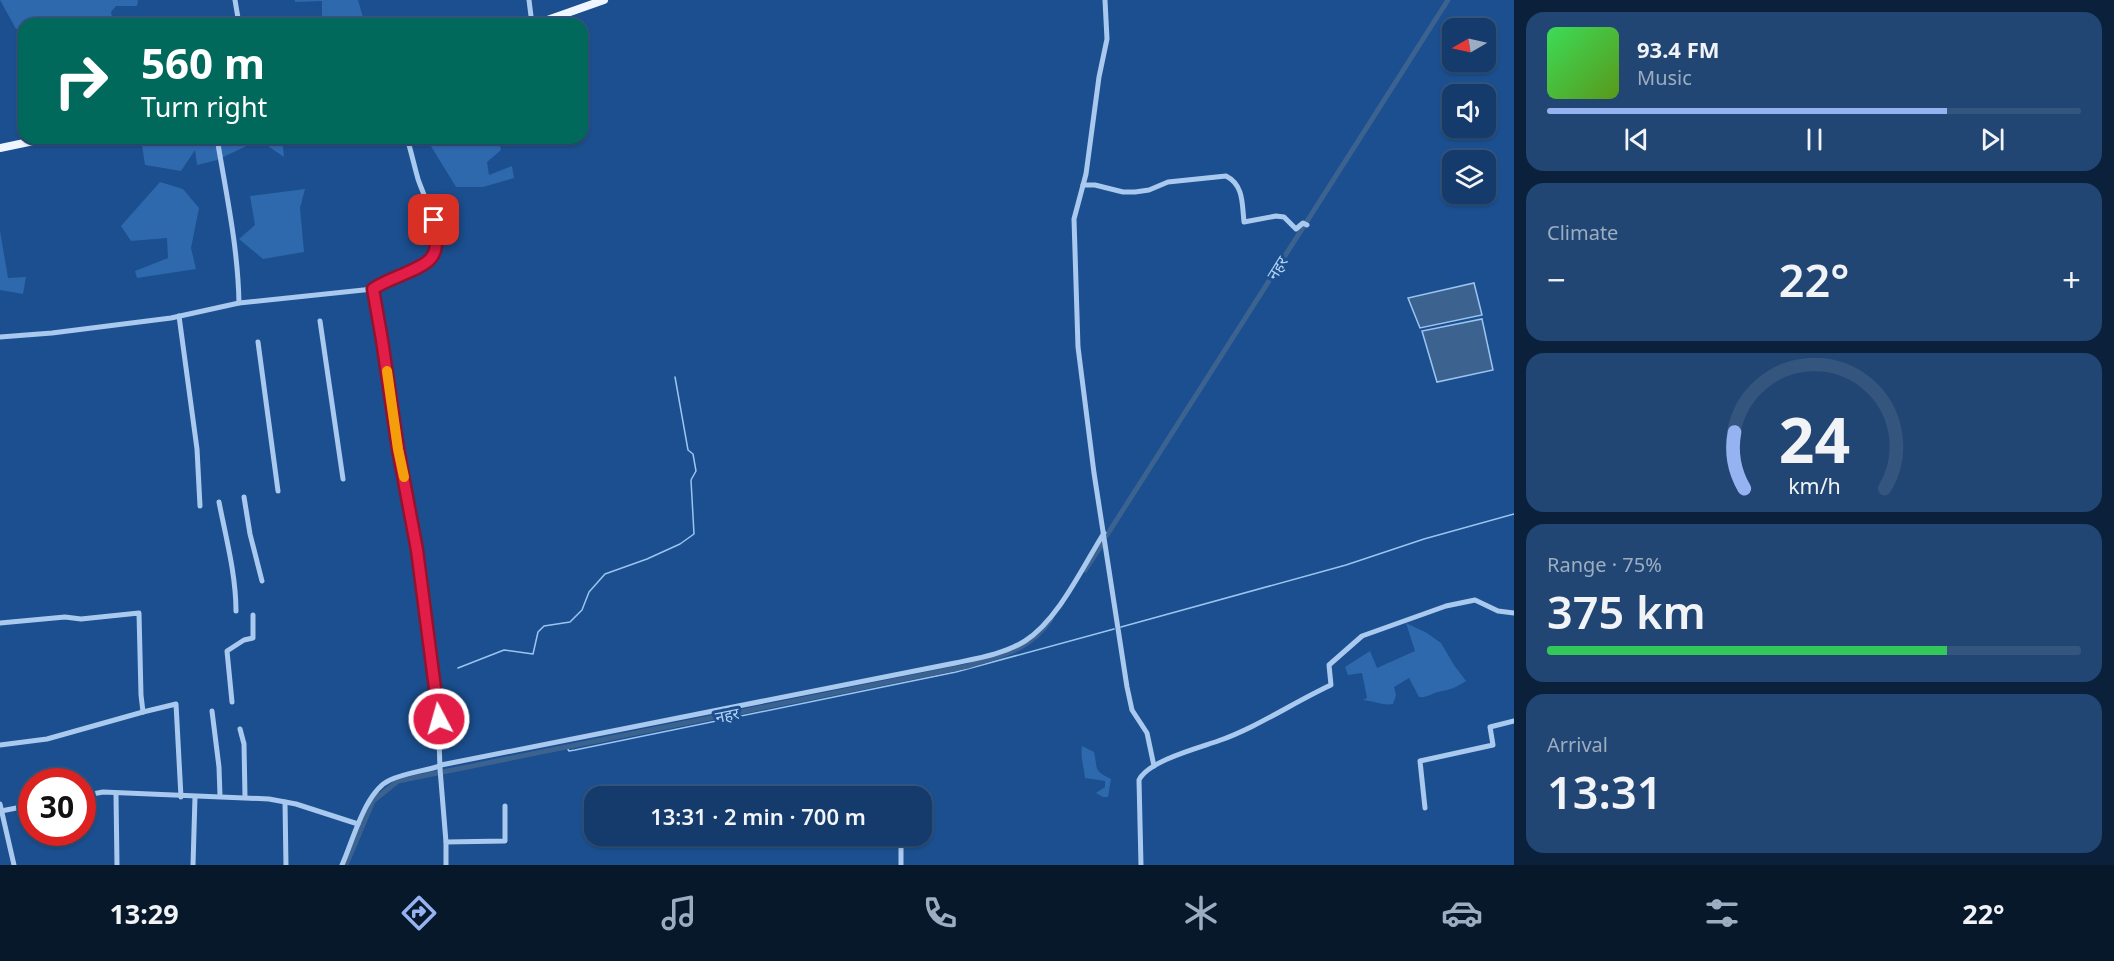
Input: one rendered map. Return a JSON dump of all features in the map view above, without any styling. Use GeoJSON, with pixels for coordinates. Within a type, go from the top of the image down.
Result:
{"type":"FeatureCollection","features":[{"type":"Feature","properties":{"kind":"main road"},"geometry":{"type":"LineString","coordinates":[[552,18],[604,0]]}},
{"type":"Feature","properties":{"kind":"main road"},"geometry":{"type":"LineString","coordinates":[[0,148],[19,144]]}},
{"type":"Feature","properties":{"kind":"street"},"geometry":{"type":"LineString","coordinates":[[235,0],[238,18]]}},
{"type":"Feature","properties":{"kind":"street"},"geometry":{"type":"LineString","coordinates":[[529,0],[533,18]]}},
{"type":"Feature","properties":{"kind":"street"},"geometry":{"type":"LineString","coordinates":[[1105,0],[1107,39],[1083,185],[1074,219],[1077,347],[1127,687],[1132,710],[1147,733],[1154,766]]}},
{"type":"Feature","properties":{"kind":"street"},"geometry":{"type":"LineString","coordinates":[[218,144],[230,209],[239,279],[239,303]]}},
{"type":"Feature","properties":{"kind":"street"},"geometry":{"type":"LineString","coordinates":[[0,337],[52,333],[179,316],[239,303],[373,289],[382,282],[424,264],[434,253],[436,231],[434,220],[419,182],[409,144]]}},
{"type":"Feature","properties":{"kind":"street"},"geometry":{"type":"LineString","coordinates":[[1083,185],[1135,192],[1149,190],[1168,182],[1226,176],[1233,179],[1241,193],[1244,222],[1276,216],[1284,217],[1296,229],[1305,224]]}},
{"type":"Feature","properties":{"kind":"street"},"geometry":{"type":"LineString","coordinates":[[373,289],[398,449],[417,550],[438,706],[446,865]]}},
{"type":"Feature","properties":{"kind":"street"},"geometry":{"type":"LineString","coordinates":[[179,316],[197,449],[200,506]]}},
{"type":"Feature","properties":{"kind":"street"},"geometry":{"type":"LineString","coordinates":[[320,321],[343,479]]}},
{"type":"Feature","properties":{"kind":"street"},"geometry":{"type":"LineString","coordinates":[[258,342],[278,491]]}},
{"type":"Feature","properties":{"kind":"street"},"geometry":{"type":"LineString","coordinates":[[244,497],[250,534],[262,581]]}},
{"type":"Feature","properties":{"kind":"street"},"geometry":{"type":"LineString","coordinates":[[219,502],[229,551],[236,611]]}},
{"type":"Feature","properties":{"kind":"street"},"geometry":{"type":"LineString","coordinates":[[342,865],[358,824],[372,797],[388,780],[955,663],[1008,650],[1027,640],[1048,620],[1104,533]]}},
{"type":"Feature","properties":{"kind":"street"},"geometry":{"type":"LineString","coordinates":[[1141,865],[1139,780],[1154,766],[1220,740],[1331,685],[1329,665],[1362,636],[1446,606],[1475,600],[1498,612],[1514,613]]}},
{"type":"Feature","properties":{"kind":"street"},"geometry":{"type":"LineString","coordinates":[[0,623],[64,617],[81,619],[139,613],[143,712]]}},
{"type":"Feature","properties":{"kind":"street"},"geometry":{"type":"LineString","coordinates":[[232,702],[227,651],[244,640],[253,638],[253,615]]}},
{"type":"Feature","properties":{"kind":"street"},"geometry":{"type":"LineString","coordinates":[[0,745],[46,739],[176,704],[181,797]]}},
{"type":"Feature","properties":{"kind":"street"},"geometry":{"type":"LineString","coordinates":[[213,711],[220,796]]}},
{"type":"Feature","properties":{"kind":"street"},"geometry":{"type":"LineString","coordinates":[[1425,808],[1420,761],[1493,745],[1490,727],[1514,721]]}},
{"type":"Feature","properties":{"kind":"street"},"geometry":{"type":"LineString","coordinates":[[240,729],[244,744],[245,797]]}},
{"type":"Feature","properties":{"kind":"street"},"geometry":{"type":"LineString","coordinates":[[96,793],[245,797],[285,802],[358,824]]}},
{"type":"Feature","properties":{"kind":"street"},"geometry":{"type":"LineString","coordinates":[[116,794],[117,865]]}},
{"type":"Feature","properties":{"kind":"street"},"geometry":{"type":"LineString","coordinates":[[193,865],[195,797]]}},
{"type":"Feature","properties":{"kind":"street"},"geometry":{"type":"LineString","coordinates":[[285,802],[286,865]]}},
{"type":"Feature","properties":{"kind":"street"},"geometry":{"type":"LineString","coordinates":[[0,804],[14,865]]}},
{"type":"Feature","properties":{"kind":"street"},"geometry":{"type":"LineString","coordinates":[[446,842],[505,841],[505,806]]}},
{"type":"Feature","properties":{"kind":"street"},"geometry":{"type":"LineString","coordinates":[[1,811],[18,808]]}},
{"type":"Feature","properties":{"kind":"street"},"geometry":{"type":"LineString","coordinates":[[901,846],[901,865]]}},
{"type":"Feature","properties":{"kind":"shaded area"},"geometry":{"type":"Polygon","coordinates":[[[0,0],[138,1],[137,6],[116,6],[111,12],[112,18],[18,18],[18,29],[16,29],[0,0]]]}},
{"type":"Feature","properties":{"kind":"shaded area"},"geometry":{"type":"Polygon","coordinates":[[[295,0],[358,0],[363,18],[322,18],[322,1],[295,2],[295,0]]]}},
{"type":"Feature","properties":{"kind":"shaded area"},"geometry":{"type":"Polygon","coordinates":[[[142,144],[251,144],[217,160],[197,165],[195,150],[181,171],[145,165],[142,144]]]}},
{"type":"Feature","properties":{"kind":"shaded area"},"geometry":{"type":"Polygon","coordinates":[[[265,144],[283,144],[284,157],[265,144]]]}},
{"type":"Feature","properties":{"kind":"shaded area"},"geometry":{"type":"Polygon","coordinates":[[[430,144],[500,144],[501,150],[487,162],[489,175],[512,166],[514,178],[483,187],[456,187],[430,144]]]}},
{"type":"Feature","properties":{"kind":"shaded area"},"geometry":{"type":"Polygon","coordinates":[[[160,182],[183,189],[199,208],[191,248],[196,269],[137,278],[135,271],[168,258],[167,238],[131,241],[121,226],[160,182]]]}},
{"type":"Feature","properties":{"kind":"shaded area"},"geometry":{"type":"Polygon","coordinates":[[[305,189],[300,208],[304,252],[263,259],[239,239],[255,225],[250,196],[305,189]]]}},
{"type":"Feature","properties":{"kind":"shaded area"},"geometry":{"type":"Polygon","coordinates":[[[0,231],[8,278],[26,277],[23,294],[0,290],[0,231]]]}},
{"type":"Feature","properties":{"kind":"shaded area"},"geometry":{"type":"Polygon","coordinates":[[[1474,283],[1482,315],[1420,328],[1408,298],[1474,283]]]}},
{"type":"Feature","properties":{"kind":"shaded area"},"geometry":{"type":"Polygon","coordinates":[[[1482,319],[1493,370],[1437,382],[1422,331],[1482,319]]]}},
{"type":"Feature","properties":{"kind":"shaded area"},"geometry":{"type":"Polygon","coordinates":[[[1406,623],[1441,643],[1466,681],[1452,688],[1419,697],[1409,678],[1394,687],[1396,695],[1393,704],[1363,700],[1367,698],[1362,673],[1348,675],[1345,667],[1370,651],[1377,668],[1415,651],[1406,623]]]}},
{"type":"Feature","properties":{"kind":"shaded area"},"geometry":{"type":"Polygon","coordinates":[[[1082,746],[1094,752],[1097,769],[1111,779],[1108,797],[1096,793],[1105,787],[1105,781],[1085,778],[1082,746]]]}},
{"type":"Feature","properties":{"kind":"waterway","name":"नहर"},"geometry":{"type":"LineString","coordinates":[[1107,535],[1448,0]]}},
{"type":"Feature","properties":{"kind":"waterway"},"geometry":{"type":"LineString","coordinates":[[458,668],[504,650],[533,654],[538,632],[544,626],[570,622],[582,610],[589,592],[605,574],[647,559],[680,544],[694,534],[691,480],[696,471],[693,454],[688,450],[675,377]]}},
{"type":"Feature","properties":{"kind":"waterway"},"geometry":{"type":"LineString","coordinates":[[1121,627],[1346,565],[1424,539],[1514,514]]}},
{"type":"Feature","properties":{"kind":"waterway","name":"नहर"},"geometry":{"type":"LineString","coordinates":[[1085,570],[1103,543]]}},
{"type":"Feature","properties":{"kind":"waterway","name":"नहर"},"geometry":{"type":"LineString","coordinates":[[346,865],[373,801],[398,781],[968,666],[1004,655],[1024,645],[1043,630],[1051,619]]}},
{"type":"Feature","properties":{"kind":"waterway","name":"नहर"},"geometry":{"type":"LineString","coordinates":[[566,746],[569,751],[575,750],[956,672],[1114,629]]}},
{"type":"Feature","properties":{"kind":"slow traffic"},"geometry":{"type":"LineString","coordinates":[[387,371],[404,477]]}},
{"type":"Feature","properties":{"kind":"route"},"geometry":{"type":"LineString","coordinates":[[434,220],[436,242],[431,258],[424,264],[382,282],[373,289],[398,449],[417,550],[439,719]]}}]}
